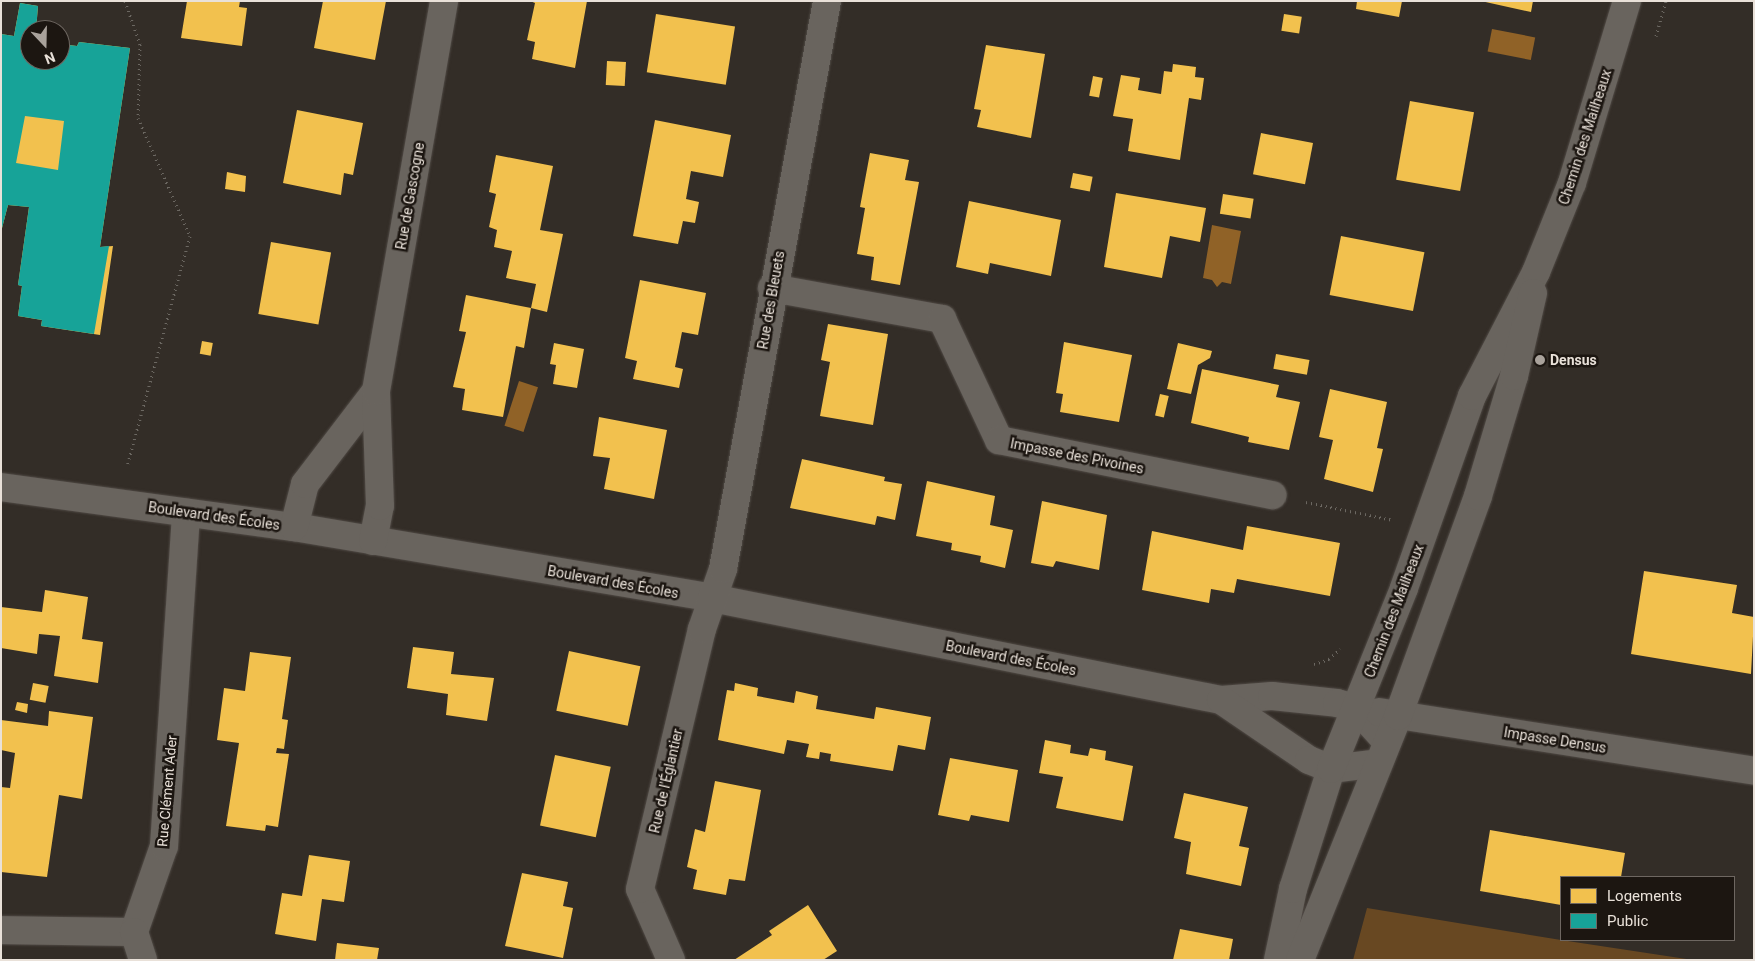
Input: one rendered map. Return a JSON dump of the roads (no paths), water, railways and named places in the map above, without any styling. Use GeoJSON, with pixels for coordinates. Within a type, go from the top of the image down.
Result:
{"type":"FeatureCollection","features":[{"type":"Feature","properties":{"kind":"street","name":"Rue de Gascogne"},"geometry":{"type":"LineString","coordinates":[[374,541],[380,506],[376,391],[444,1]]}},
{"type":"Feature","properties":{"kind":"street","name":"Rue des Bleuets"},"geometry":{"type":"LineString","coordinates":[[712,598],[723,569],[772,288],[827,1]]}},
{"type":"Feature","properties":{"kind":"street","name":"Chemin des Mailheaux"},"geometry":{"type":"LineString","coordinates":[[1278,960],[1293,889],[1331,770],[1425,526],[1472,396],[1536,272],[1586,143],[1626,1]]}},
{"type":"Feature","properties":{"kind":"street","name":"Chemin des Mailheaux"},"geometry":{"type":"LineString","coordinates":[[1300,960],[1398,716],[1481,487],[1528,326],[1536,272]]}},
{"type":"Feature","properties":{"kind":"street","name":"Impasse des Pivoines"},"geometry":{"type":"LineString","coordinates":[[772,288],[942,319],[999,440],[1273,495]]}},
{"type":"Feature","properties":{"kind":"street","name":"Rue de Gascogne"},"geometry":{"type":"LineString","coordinates":[[294,527],[306,484],[376,391]]}},
{"type":"Feature","properties":{"kind":"street","name":"Boulevard des Écoles"},"geometry":{"type":"LineString","coordinates":[[1,487],[294,527],[712,598],[1221,700],[1272,696],[1356,708]]}},
{"type":"Feature","properties":{"kind":"street","name":"Rue Clément Ader"},"geometry":{"type":"LineString","coordinates":[[134,932],[164,846],[186,513]]}},
{"type":"Feature","properties":{"kind":"street","name":"Rue de l'Églantier"},"geometry":{"type":"LineString","coordinates":[[671,960],[640,889],[702,629],[712,598]]}},
{"type":"Feature","properties":{"kind":"street","name":"Boulevard des Écoles"},"geometry":{"type":"LineString","coordinates":[[1221,700],[1309,760],[1331,770]]}},
{"type":"Feature","properties":{"kind":"street","name":"Impasse Densus"},"geometry":{"type":"LineString","coordinates":[[1356,708],[1754,771]]}},
{"type":"Feature","properties":{"kind":"street"},"geometry":{"type":"LineString","coordinates":[[1331,770],[1383,752],[1356,708]]}},
{"type":"Feature","properties":{"kind":"street"},"geometry":{"type":"LineString","coordinates":[[1,930],[134,932],[143,960]]}},
{"type":"Feature","properties":{"kind":"place","name":"Densus"},"geometry":{"type":"Point","coordinates":[1540,360]}}]}
